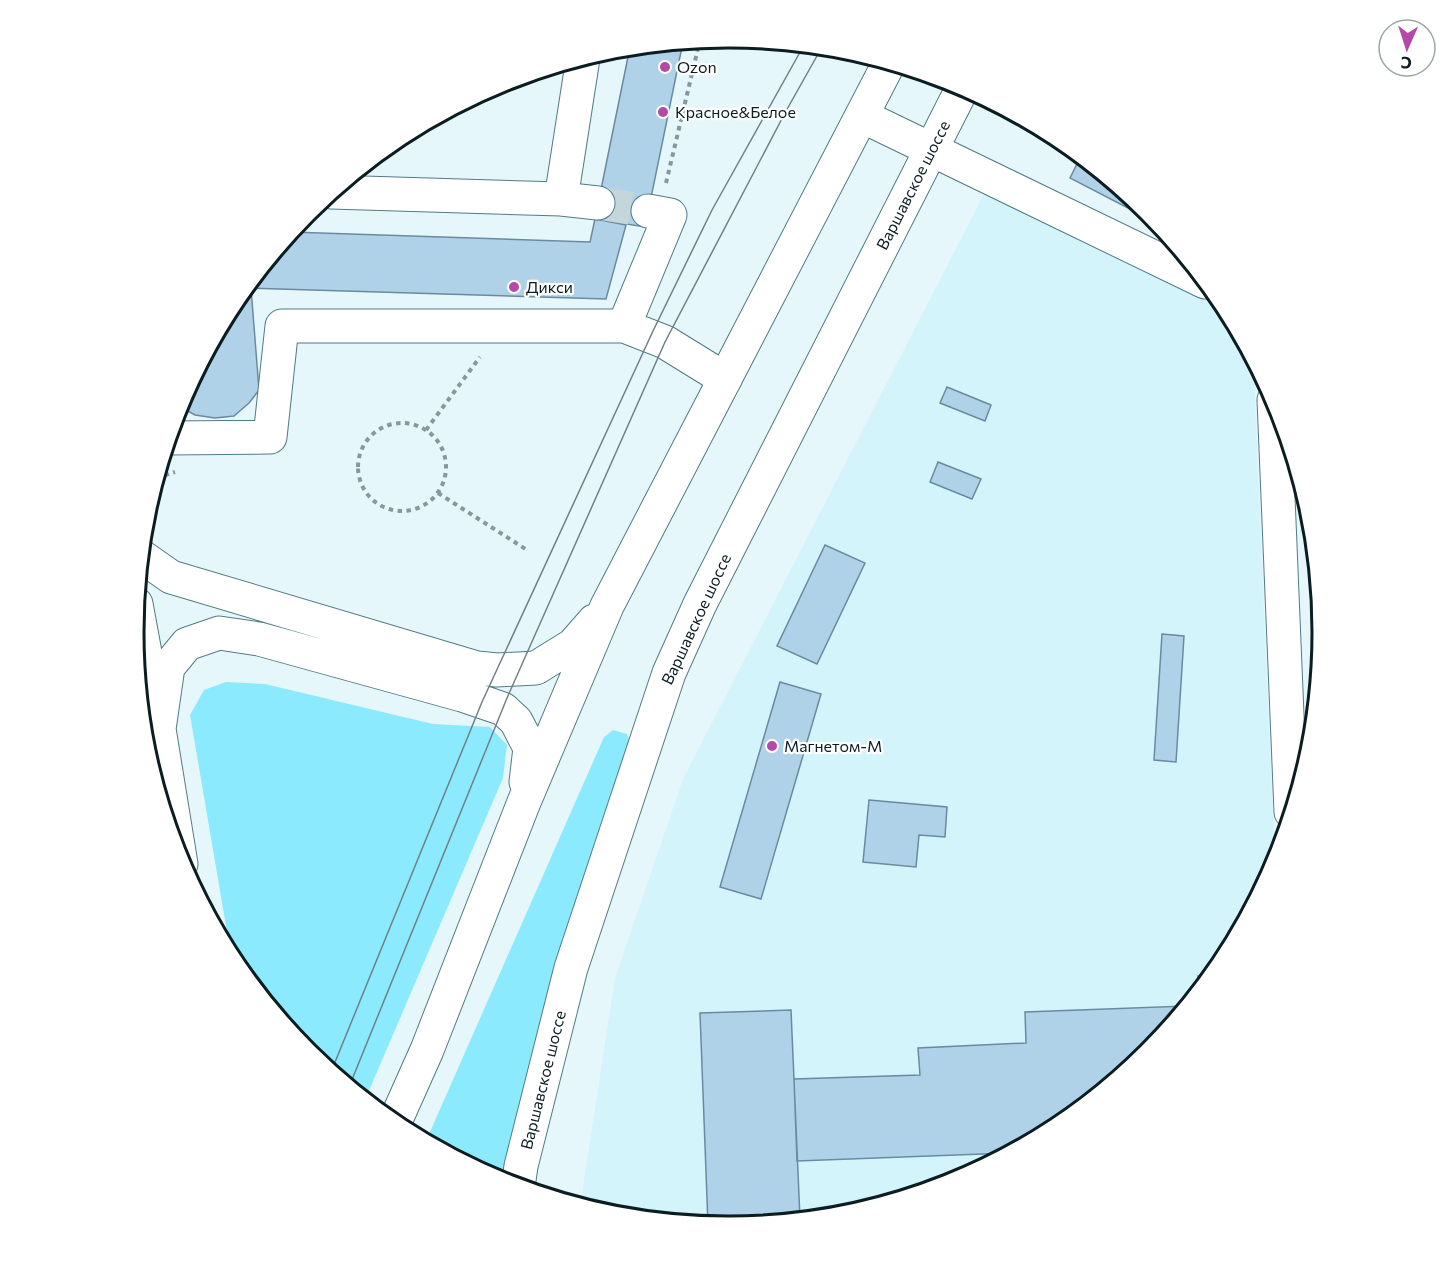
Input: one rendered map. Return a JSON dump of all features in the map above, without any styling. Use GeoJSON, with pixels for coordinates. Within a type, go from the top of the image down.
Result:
{"type":"FeatureCollection","features":[{"type":"Feature","properties":{"kind":"main road"},"geometry":{"type":"LineString","coordinates":[[561,199],[582,67]]}},
{"type":"Feature","properties":{"kind":"main road"},"geometry":{"type":"LineString","coordinates":[[398,1114],[427,1050],[524,802],[607,606],[885,70]]}},
{"type":"Feature","properties":{"kind":"main road","name":"Варшавское шоссе"},"geometry":{"type":"LineString","coordinates":[[519,1178],[571,968],[669,674],[700,604],[959,95]]}},
{"type":"Feature","properties":{"kind":"main road"},"geometry":{"type":"LineString","coordinates":[[862,116],[1190,275]]}},
{"type":"Feature","properties":{"kind":"main road"},"geometry":{"type":"LineString","coordinates":[[343,192],[561,199],[598,203]]}},
{"type":"Feature","properties":{"kind":"main road"},"geometry":{"type":"LineString","coordinates":[[624,326],[670,215],[654,212]]}},
{"type":"Feature","properties":{"kind":"main road"},"geometry":{"type":"LineString","coordinates":[[176,438],[270,437],[282,326],[624,326],[665,342],[725,379]]}},
{"type":"Feature","properties":{"kind":"main road"},"geometry":{"type":"LineString","coordinates":[[1275,430],[1290,789]]}},
{"type":"Feature","properties":{"kind":"main road"},"geometry":{"type":"LineString","coordinates":[[148,561],[171,577],[477,668],[497,670],[536,668],[573,645],[607,606]]}},
{"type":"Feature","properties":{"kind":"main road"},"geometry":{"type":"LineString","coordinates":[[159,729],[168,667],[187,644],[219,633],[259,639],[462,695],[503,710],[516,721],[530,748],[524,802]]}},
{"type":"Feature","properties":{"kind":"main road"},"geometry":{"type":"LineString","coordinates":[[144,646],[174,819]]}},
{"type":"Feature","properties":{"kind":"path"},"geometry":{"type":"LineString","coordinates":[[654,212],[698,49]]}},
{"type":"Feature","properties":{"kind":"path"},"geometry":{"type":"LineString","coordinates":[[426,430],[501,327]]}},
{"type":"Feature","properties":{"kind":"path"},"geometry":{"type":"LineString","coordinates":[[398,423],[412,424],[426,430],[437,440],[444,452],[447,466],[444,481],[438,493],[428,504],[414,510],[399,512],[372,501],[363,489],[358,475],[358,460],[362,447],[371,435],[384,426],[398,423]]}},
{"type":"Feature","properties":{"kind":"path"},"geometry":{"type":"LineString","coordinates":[[438,493],[527,550]]}},
{"type":"Feature","properties":{"kind":"shaded area"},"geometry":{"type":"Polygon","coordinates":[[[986,190],[1204,295],[1233,340],[1254,381],[1274,838],[1233,924],[1191,988],[1167,1017],[1113,1071],[1052,1118],[1020,1138],[951,1172],[879,1196],[804,1211],[728,1216],[651,1211],[581,1197],[615,978],[683,779],[986,190]]]}},
{"type":"Feature","properties":{"kind":"shaded area"},"geometry":{"type":"Polygon","coordinates":[[[226,682],[265,684],[433,724],[490,727],[507,745],[503,778],[368,1092],[342,1071],[288,1017],[264,988],[227,932],[190,715],[204,690],[226,682]]]}},
{"type":"Feature","properties":{"kind":"shaded area"},"geometry":{"type":"Polygon","coordinates":[[[613,730],[627,734],[630,742],[514,1176],[469,1156],[429,1134],[604,737],[613,730]]]}},
{"type":"Feature","properties":{"kind":"building"},"geometry":{"type":"Polygon","coordinates":[[[681,50],[645,227],[595,219],[628,57],[681,50]]]}},
{"type":"Feature","properties":{"kind":"building"},"geometry":{"type":"Polygon","coordinates":[[[1077,164],[1129,209],[1070,178],[1077,164]]]}},
{"type":"Feature","properties":{"kind":"building"},"geometry":{"type":"Polygon","coordinates":[[[595,219],[626,225],[606,299],[256,288],[302,232],[590,242],[595,219]]]}},
{"type":"Feature","properties":{"kind":"building"},"geometry":{"type":"Polygon","coordinates":[[[251,294],[259,390],[249,403],[234,416],[215,418],[195,415],[187,411],[204,374],[222,340],[251,294]]]}},
{"type":"Feature","properties":{"kind":"building"},"geometry":{"type":"Polygon","coordinates":[[[947,387],[991,405],[985,421],[940,403],[947,387]]]}},
{"type":"Feature","properties":{"kind":"building"},"geometry":{"type":"Polygon","coordinates":[[[938,462],[981,479],[972,499],[930,482],[938,462]]]}},
{"type":"Feature","properties":{"kind":"building"},"geometry":{"type":"Polygon","coordinates":[[[825,545],[865,563],[817,664],[777,646],[825,545]]]}},
{"type":"Feature","properties":{"kind":"building"},"geometry":{"type":"Polygon","coordinates":[[[1162,634],[1184,636],[1176,762],[1154,760],[1162,634]]]}},
{"type":"Feature","properties":{"kind":"building"},"geometry":{"type":"Polygon","coordinates":[[[780,682],[821,694],[761,899],[720,887],[780,682]]]}},
{"type":"Feature","properties":{"kind":"building"},"geometry":{"type":"Polygon","coordinates":[[[869,800],[947,807],[945,837],[919,835],[916,867],[863,862],[869,800]]]}},
{"type":"Feature","properties":{"kind":"building"},"geometry":{"type":"Polygon","coordinates":[[[1176,1006],[1113,1071],[1083,1095],[1052,1118],[990,1154],[797,1161],[794,1079],[920,1075],[918,1048],[1026,1043],[1025,1012],[1176,1006]]]}},
{"type":"Feature","properties":{"kind":"building"},"geometry":{"type":"Polygon","coordinates":[[[791,1010],[800,1211],[766,1215],[708,1215],[700,1013],[791,1010]]]}},
{"type":"Feature","properties":{"kind":"tunnel"},"geometry":{"type":"LineString","coordinates":[[598,203],[648,211]]}},
{"type":"Feature","properties":{"kind":"tram line"},"geometry":{"type":"LineString","coordinates":[[334,1064],[482,702],[653,331],[712,210],[800,53]]}},
{"type":"Feature","properties":{"kind":"tram line"},"geometry":{"type":"LineString","coordinates":[[352,1079],[507,698],[665,342],[817,55]]}},
{"type":"Feature","properties":{"kind":"place","name":"Ozon"},"geometry":{"type":"Point","coordinates":[665,67]}},
{"type":"Feature","properties":{"kind":"place","name":"Красное&Белое"},"geometry":{"type":"Point","coordinates":[663,112]}},
{"type":"Feature","properties":{"kind":"place","name":"Дикси"},"geometry":{"type":"Point","coordinates":[514,287]}},
{"type":"Feature","properties":{"kind":"place","name":"Магнетом-М"},"geometry":{"type":"Point","coordinates":[772,746]}}]}
